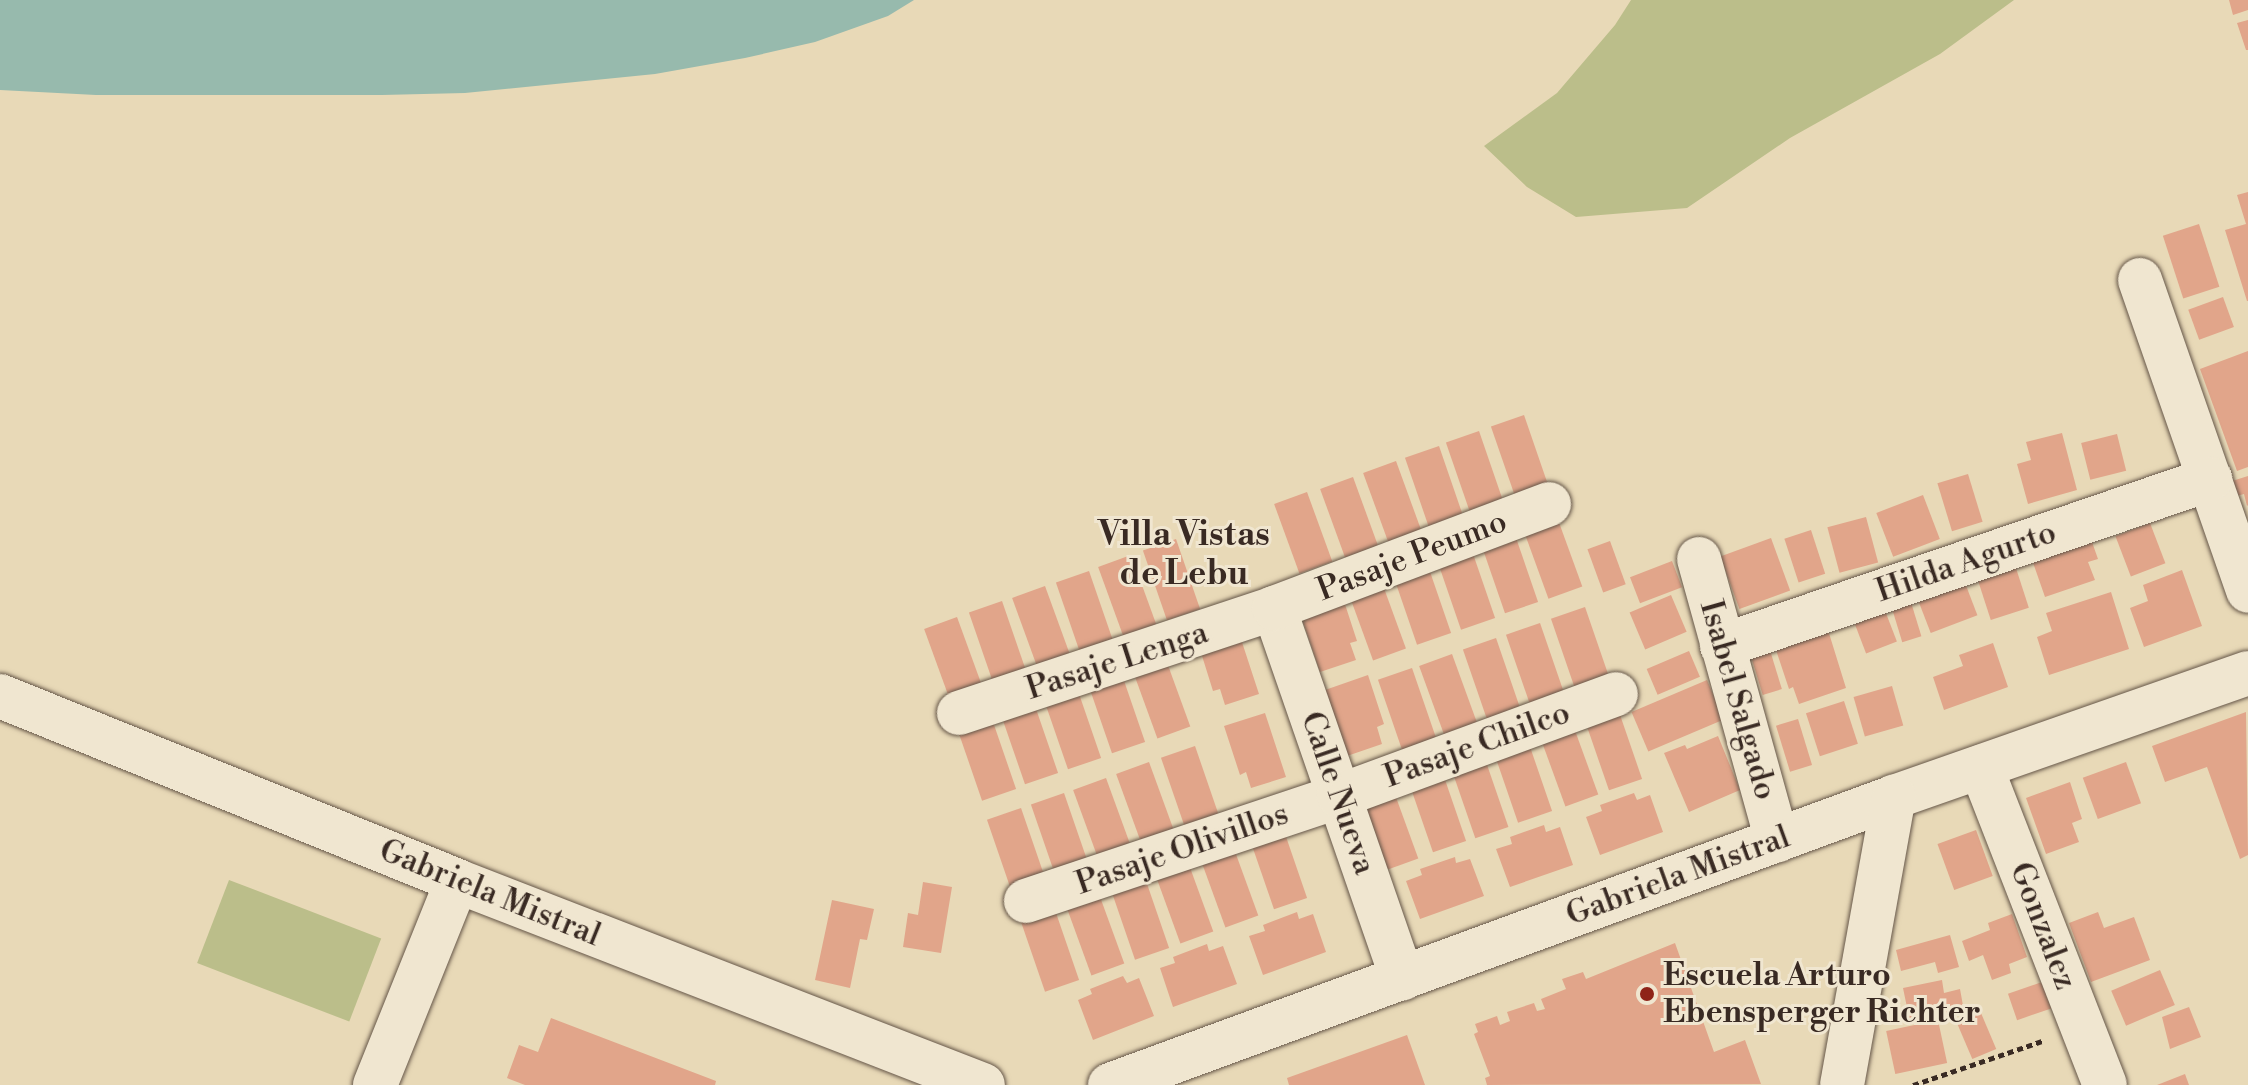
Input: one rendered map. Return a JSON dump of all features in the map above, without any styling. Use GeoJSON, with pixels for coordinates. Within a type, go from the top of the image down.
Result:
{"type":"FeatureCollection","features":[{"type":"Feature","properties":{"kind":"street"},"geometry":{"type":"LineString","coordinates":[[2140,280],[2248,591]]}},
{"type":"Feature","properties":{"kind":"street","name":"Hilda Agurto"},"geometry":{"type":"LineString","coordinates":[[1722,646],[2210,479]]}},
{"type":"Feature","properties":{"kind":"street","name":"Pasaje Peumo"},"geometry":{"type":"LineString","coordinates":[[1274,608],[1549,504]]}},
{"type":"Feature","properties":{"kind":"street","name":"Isabel Salgado"},"geometry":{"type":"LineString","coordinates":[[1699,559],[1777,840]]}},
{"type":"Feature","properties":{"kind":"street","name":"Pasaje Lenga"},"geometry":{"type":"LineString","coordinates":[[959,713],[1274,608]]}},
{"type":"Feature","properties":{"kind":"street","name":"Calle Nueva"},"geometry":{"type":"LineString","coordinates":[[1274,608],[1402,978]]}},
{"type":"Feature","properties":{"kind":"street","name":"Gabriela Mistral"},"geometry":{"type":"LineString","coordinates":[[1110,1085],[1894,797],[2248,673]]}},
{"type":"Feature","properties":{"kind":"street","name":"Pasaje Chilco"},"geometry":{"type":"LineString","coordinates":[[1339,796],[1616,694]]}},
{"type":"Feature","properties":{"kind":"street","name":"Gabriela Mistral"},"geometry":{"type":"LineString","coordinates":[[0,696],[457,881],[983,1085]]}},
{"type":"Feature","properties":{"kind":"street","name":"Gonzalez"},"geometry":{"type":"LineString","coordinates":[[1981,767],[2105,1085]]}},
{"type":"Feature","properties":{"kind":"street","name":"Pasaje Olivillos"},"geometry":{"type":"LineString","coordinates":[[1026,901],[1339,796]]}},
{"type":"Feature","properties":{"kind":"street"},"geometry":{"type":"LineString","coordinates":[[1842,1085],[1894,797]]}},
{"type":"Feature","properties":{"kind":"street"},"geometry":{"type":"LineString","coordinates":[[375,1085],[457,881]]}},
{"type":"Feature","properties":{"kind":"path"},"geometry":{"type":"LineString","coordinates":[[1913,1085],[2082,1028]]}},
{"type":"Feature","properties":{"kind":"green space"},"geometry":{"type":"Polygon","coordinates":[[[1631,0],[2014,0],[1940,54],[1790,138],[1687,208],[1576,217],[1527,187],[1484,146],[1557,93],[1615,25],[1631,0]]]}},
{"type":"Feature","properties":{"kind":"green space"},"geometry":{"type":"Polygon","coordinates":[[[229,880],[381,938],[349,1022],[197,963],[229,880]]]}},
{"type":"Feature","properties":{"kind":"shaded area"},"geometry":{"type":"Polygon","coordinates":[[[0,0],[914,0],[888,16],[815,42],[655,74],[465,93],[96,95],[0,90],[0,0]]]}},
{"type":"Feature","properties":{"kind":"building"},"geometry":{"type":"Polygon","coordinates":[[[2229,0],[2248,0],[2248,10],[2233,15],[2229,0]]]}},
{"type":"Feature","properties":{"kind":"building"},"geometry":{"type":"Polygon","coordinates":[[[2248,20],[2248,50],[2246,50],[2237,23],[2248,20]]]}},
{"type":"Feature","properties":{"kind":"building"},"geometry":{"type":"Polygon","coordinates":[[[2248,192],[2247,301],[2225,230],[2246,224],[2237,195],[2248,192]]]}},
{"type":"Feature","properties":{"kind":"building"},"geometry":{"type":"Polygon","coordinates":[[[2199,224],[2219,287],[2183,299],[2163,236],[2199,224]]]}},
{"type":"Feature","properties":{"kind":"building"},"geometry":{"type":"Polygon","coordinates":[[[2223,297],[2234,327],[2199,340],[2188,310],[2223,297]]]}},
{"type":"Feature","properties":{"kind":"building"},"geometry":{"type":"Polygon","coordinates":[[[2248,351],[2248,467],[2237,471],[2200,369],[2248,351]]]}},
{"type":"Feature","properties":{"kind":"building"},"geometry":{"type":"Polygon","coordinates":[[[1524,415],[1548,485],[1515,496],[1491,426],[1524,415]]]}},
{"type":"Feature","properties":{"kind":"building"},"geometry":{"type":"Polygon","coordinates":[[[1479,431],[1503,501],[1470,512],[1446,442],[1479,431]]]}},
{"type":"Feature","properties":{"kind":"building"},"geometry":{"type":"Polygon","coordinates":[[[2062,433],[2077,490],[2028,504],[2017,464],[2031,460],[2026,442],[2062,433]]]}},
{"type":"Feature","properties":{"kind":"building"},"geometry":{"type":"Polygon","coordinates":[[[2117,434],[2126,471],[2090,480],[2081,443],[2117,434]]]}},
{"type":"Feature","properties":{"kind":"building"},"geometry":{"type":"Polygon","coordinates":[[[1439,446],[1463,516],[1429,528],[1405,458],[1439,446]]]}},
{"type":"Feature","properties":{"kind":"building"},"geometry":{"type":"Polygon","coordinates":[[[1396,461],[1421,531],[1388,543],[1363,473],[1396,461]]]}},
{"type":"Feature","properties":{"kind":"building"},"geometry":{"type":"Polygon","coordinates":[[[1968,474],[1983,522],[1952,531],[1937,483],[1968,474]]]}},
{"type":"Feature","properties":{"kind":"building"},"geometry":{"type":"Polygon","coordinates":[[[2248,476],[2247,506],[2244,494],[2233,497],[2229,482],[2248,476]]]}},
{"type":"Feature","properties":{"kind":"building"},"geometry":{"type":"Polygon","coordinates":[[[1353,477],[1378,546],[1345,558],[1320,489],[1353,477]]]}},
{"type":"Feature","properties":{"kind":"building"},"geometry":{"type":"Polygon","coordinates":[[[1307,492],[1332,562],[1299,574],[1274,504],[1307,492]]]}},
{"type":"Feature","properties":{"kind":"building"},"geometry":{"type":"Polygon","coordinates":[[[1923,495],[1940,539],[1893,557],[1876,513],[1923,495]]]}},
{"type":"Feature","properties":{"kind":"building"},"geometry":{"type":"Polygon","coordinates":[[[1557,517],[1582,587],[1548,599],[1523,529],[1557,517]]]}},
{"type":"Feature","properties":{"kind":"building"},"geometry":{"type":"Polygon","coordinates":[[[1866,517],[1878,562],[1840,573],[1827,527],[1866,517]]]}},
{"type":"Feature","properties":{"kind":"building"},"geometry":{"type":"Polygon","coordinates":[[[2150,523],[2165,563],[2131,576],[2115,536],[2150,523]]]}},
{"type":"Feature","properties":{"kind":"building"},"geometry":{"type":"Polygon","coordinates":[[[1811,530],[1825,574],[1799,582],[1784,539],[1811,530]]]}},
{"type":"Feature","properties":{"kind":"building"},"geometry":{"type":"Polygon","coordinates":[[[1514,532],[1538,602],[1505,613],[1481,543],[1514,532]]]}},
{"type":"Feature","properties":{"kind":"building"},"geometry":{"type":"Polygon","coordinates":[[[1771,538],[1790,591],[1739,609],[1720,556],[1771,538]]]}},
{"type":"Feature","properties":{"kind":"building"},"geometry":{"type":"Polygon","coordinates":[[[1176,539],[1200,609],[1167,620],[1143,550],[1176,539]]]}},
{"type":"Feature","properties":{"kind":"building"},"geometry":{"type":"Polygon","coordinates":[[[1610,541],[1626,584],[1603,592],[1587,549],[1610,541]]]}},
{"type":"Feature","properties":{"kind":"building"},"geometry":{"type":"Polygon","coordinates":[[[2092,542],[2098,559],[2088,562],[2095,580],[2045,597],[2030,554],[2092,542]]]}},
{"type":"Feature","properties":{"kind":"building"},"geometry":{"type":"Polygon","coordinates":[[[1471,548],[1495,618],[1461,630],[1437,560],[1471,548]]]}},
{"type":"Feature","properties":{"kind":"building"},"geometry":{"type":"Polygon","coordinates":[[[1131,555],[1156,625],[1123,637],[1098,567],[1131,555]]]}},
{"type":"Feature","properties":{"kind":"building"},"geometry":{"type":"Polygon","coordinates":[[[1672,561],[1682,587],[1640,603],[1630,577],[1672,561]]]}},
{"type":"Feature","properties":{"kind":"building"},"geometry":{"type":"Polygon","coordinates":[[[2014,562],[2029,608],[1991,620],[1976,574],[2014,562]]]}},
{"type":"Feature","properties":{"kind":"building"},"geometry":{"type":"Polygon","coordinates":[[[1427,563],[1451,633],[1417,645],[1393,575],[1427,563]]]}},
{"type":"Feature","properties":{"kind":"building"},"geometry":{"type":"Polygon","coordinates":[[[2182,570],[2202,626],[2144,647],[2130,608],[2148,601],[2143,585],[2182,570]]]}},
{"type":"Feature","properties":{"kind":"building"},"geometry":{"type":"Polygon","coordinates":[[[1089,571],[1113,640],[1080,651],[1056,582],[1089,571]]]}},
{"type":"Feature","properties":{"kind":"building"},"geometry":{"type":"Polygon","coordinates":[[[1962,575],[1977,615],[1931,633],[1915,593],[1962,575]]]}},
{"type":"Feature","properties":{"kind":"building"},"geometry":{"type":"Polygon","coordinates":[[[1381,580],[1406,649],[1373,661],[1348,592],[1381,580]]]}},
{"type":"Feature","properties":{"kind":"building"},"geometry":{"type":"Polygon","coordinates":[[[1045,586],[1070,656],[1037,668],[1012,598],[1045,586]]]}},
{"type":"Feature","properties":{"kind":"building"},"geometry":{"type":"Polygon","coordinates":[[[1341,592],[1357,641],[1350,643],[1356,660],[1320,672],[1298,607],[1341,592]]]}},
{"type":"Feature","properties":{"kind":"building"},"geometry":{"type":"Polygon","coordinates":[[[2111,592],[2129,649],[2049,675],[2037,637],[2052,631],[2046,613],[2111,592]]]}},
{"type":"Feature","properties":{"kind":"building"},"geometry":{"type":"Polygon","coordinates":[[[1671,595],[1687,632],[1645,649],[1630,613],[1671,595]]]}},
{"type":"Feature","properties":{"kind":"building"},"geometry":{"type":"Polygon","coordinates":[[[1910,599],[1921,636],[1902,642],[1891,605],[1910,599]]]}},
{"type":"Feature","properties":{"kind":"building"},"geometry":{"type":"Polygon","coordinates":[[[1002,601],[1025,669],[992,680],[969,612],[1002,601]]]}},
{"type":"Feature","properties":{"kind":"building"},"geometry":{"type":"Polygon","coordinates":[[[1585,607],[1609,677],[1575,689],[1551,619],[1585,607]]]}},
{"type":"Feature","properties":{"kind":"building"},"geometry":{"type":"Polygon","coordinates":[[[1884,608],[1897,642],[1866,653],[1853,620],[1884,608]]]}},
{"type":"Feature","properties":{"kind":"building"},"geometry":{"type":"Polygon","coordinates":[[[957,617],[982,687],[949,699],[924,629],[957,617]]]}},
{"type":"Feature","properties":{"kind":"building"},"geometry":{"type":"Polygon","coordinates":[[[1540,623],[1564,693],[1530,705],[1506,635],[1540,623]]]}},
{"type":"Feature","properties":{"kind":"building"},"geometry":{"type":"Polygon","coordinates":[[[1238,630],[1259,694],[1225,705],[1220,689],[1213,691],[1198,643],[1238,630]]]}},
{"type":"Feature","properties":{"kind":"building"},"geometry":{"type":"Polygon","coordinates":[[[1828,630],[1846,688],[1799,704],[1793,687],[1789,689],[1775,647],[1828,630]]]}},
{"type":"Feature","properties":{"kind":"building"},"geometry":{"type":"Polygon","coordinates":[[[1496,638],[1520,709],[1487,720],[1463,649],[1496,638]]]}},
{"type":"Feature","properties":{"kind":"building"},"geometry":{"type":"Polygon","coordinates":[[[1993,643],[2008,687],[1944,710],[1933,677],[1963,666],[1959,655],[1993,643]]]}},
{"type":"Feature","properties":{"kind":"building"},"geometry":{"type":"Polygon","coordinates":[[[1769,647],[1782,689],[1763,695],[1750,653],[1769,647]]]}},
{"type":"Feature","properties":{"kind":"building"},"geometry":{"type":"Polygon","coordinates":[[[1689,651],[1700,677],[1658,695],[1647,669],[1689,651]]]}},
{"type":"Feature","properties":{"kind":"building"},"geometry":{"type":"Polygon","coordinates":[[[1452,654],[1477,724],[1444,736],[1419,666],[1452,654]]]}},
{"type":"Feature","properties":{"kind":"building"},"geometry":{"type":"Polygon","coordinates":[[[1165,657],[1190,727],[1157,739],[1132,669],[1165,657]]]}},
{"type":"Feature","properties":{"kind":"building"},"geometry":{"type":"Polygon","coordinates":[[[1412,668],[1436,738],[1402,750],[1378,680],[1412,668]]]}},
{"type":"Feature","properties":{"kind":"building"},"geometry":{"type":"Polygon","coordinates":[[[1121,672],[1145,742],[1112,753],[1088,683],[1121,672]]]}},
{"type":"Feature","properties":{"kind":"building"},"geometry":{"type":"Polygon","coordinates":[[[1368,675],[1384,724],[1377,727],[1382,744],[1347,756],[1325,690],[1368,675]]]}},
{"type":"Feature","properties":{"kind":"building"},"geometry":{"type":"Polygon","coordinates":[[[1707,680],[1724,720],[1648,752],[1632,712],[1707,680]]]}},
{"type":"Feature","properties":{"kind":"building"},"geometry":{"type":"Polygon","coordinates":[[[1892,686],[1903,725],[1865,736],[1854,697],[1892,686]]]}},
{"type":"Feature","properties":{"kind":"building"},"geometry":{"type":"Polygon","coordinates":[[[1077,688],[1101,758],[1068,769],[1044,699],[1077,688]]]}},
{"type":"Feature","properties":{"kind":"building"},"geometry":{"type":"Polygon","coordinates":[[[1844,701],[1858,744],[1820,756],[1806,713],[1844,701]]]}},
{"type":"Feature","properties":{"kind":"building"},"geometry":{"type":"Polygon","coordinates":[[[1034,703],[1058,773],[1025,784],[1001,714],[1034,703]]]}},
{"type":"Feature","properties":{"kind":"building"},"geometry":{"type":"Polygon","coordinates":[[[1618,709],[1642,779],[1609,790],[1585,720],[1618,709]]]}},
{"type":"Feature","properties":{"kind":"building"},"geometry":{"type":"Polygon","coordinates":[[[2246,712],[2248,855],[2240,859],[2207,767],[2165,782],[2152,746],[2246,712]]]}},
{"type":"Feature","properties":{"kind":"building"},"geometry":{"type":"Polygon","coordinates":[[[1265,713],[1286,777],[1251,788],[1246,772],[1240,775],[1224,726],[1265,713]]]}},
{"type":"Feature","properties":{"kind":"building"},"geometry":{"type":"Polygon","coordinates":[[[992,719],[1016,789],[982,801],[958,731],[992,719]]]}},
{"type":"Feature","properties":{"kind":"building"},"geometry":{"type":"Polygon","coordinates":[[[1798,719],[1812,765],[1790,772],[1776,726],[1798,719]]]}},
{"type":"Feature","properties":{"kind":"building"},"geometry":{"type":"Polygon","coordinates":[[[1573,725],[1598,795],[1565,807],[1540,737],[1573,725]]]}},
{"type":"Feature","properties":{"kind":"building"},"geometry":{"type":"Polygon","coordinates":[[[1718,736],[1740,790],[1689,812],[1664,753],[1685,745],[1687,749],[1718,736]]]}},
{"type":"Feature","properties":{"kind":"building"},"geometry":{"type":"Polygon","coordinates":[[[1528,741],[1552,811],[1518,823],[1494,753],[1528,741]]]}},
{"type":"Feature","properties":{"kind":"building"},"geometry":{"type":"Polygon","coordinates":[[[1195,746],[1219,816],[1185,828],[1161,758],[1195,746]]]}},
{"type":"Feature","properties":{"kind":"building"},"geometry":{"type":"Polygon","coordinates":[[[1484,756],[1508,827],[1475,838],[1451,767],[1484,756]]]}},
{"type":"Feature","properties":{"kind":"building"},"geometry":{"type":"Polygon","coordinates":[[[1149,762],[1174,832],[1141,844],[1116,774],[1149,762]]]}},
{"type":"Feature","properties":{"kind":"building"},"geometry":{"type":"Polygon","coordinates":[[[2126,762],[2141,803],[2098,819],[2083,778],[2126,762]]]}},
{"type":"Feature","properties":{"kind":"building"},"geometry":{"type":"Polygon","coordinates":[[[1442,771],[1466,841],[1433,852],[1409,782],[1442,771]]]}},
{"type":"Feature","properties":{"kind":"building"},"geometry":{"type":"Polygon","coordinates":[[[1106,778],[1131,847],[1098,859],[1073,790],[1106,778]]]}},
{"type":"Feature","properties":{"kind":"building"},"geometry":{"type":"Polygon","coordinates":[[[2070,782],[2082,819],[2072,823],[2079,842],[2046,854],[2026,798],[2070,782]]]}},
{"type":"Feature","properties":{"kind":"building"},"geometry":{"type":"Polygon","coordinates":[[[1393,789],[1418,859],[1384,871],[1359,801],[1393,789]]]}},
{"type":"Feature","properties":{"kind":"building"},"geometry":{"type":"Polygon","coordinates":[[[1064,793],[1088,862],[1055,873],[1031,804],[1064,793]]]}},
{"type":"Feature","properties":{"kind":"building"},"geometry":{"type":"Polygon","coordinates":[[[1634,793],[1637,800],[1650,795],[1663,832],[1600,855],[1586,817],[1602,811],[1600,805],[1634,793]]]}},
{"type":"Feature","properties":{"kind":"building"},"geometry":{"type":"Polygon","coordinates":[[[1021,808],[1045,878],[1011,890],[987,820],[1021,808]]]}},
{"type":"Feature","properties":{"kind":"building"},"geometry":{"type":"Polygon","coordinates":[[[1544,825],[1546,832],[1560,827],[1573,865],[1510,887],[1496,849],[1512,844],[1510,837],[1544,825]]]}},
{"type":"Feature","properties":{"kind":"building"},"geometry":{"type":"Polygon","coordinates":[[[1283,828],[1307,898],[1274,909],[1250,839],[1283,828]]]}},
{"type":"Feature","properties":{"kind":"building"},"geometry":{"type":"Polygon","coordinates":[[[1976,830],[1993,876],[1954,890],[1937,844],[1976,830]]]}},
{"type":"Feature","properties":{"kind":"building"},"geometry":{"type":"Polygon","coordinates":[[[1233,846],[1258,916],[1225,928],[1200,858],[1233,846]]]}},
{"type":"Feature","properties":{"kind":"building"},"geometry":{"type":"Polygon","coordinates":[[[1455,857],[1456,863],[1470,859],[1484,896],[1420,919],[1406,881],[1422,875],[1420,869],[1455,857]]]}},
{"type":"Feature","properties":{"kind":"building"},"geometry":{"type":"Polygon","coordinates":[[[1188,862],[1213,932],[1180,944],[1155,874],[1188,862]]]}},
{"type":"Feature","properties":{"kind":"building"},"geometry":{"type":"Polygon","coordinates":[[[1145,878],[1169,948],[1135,960],[1111,890],[1145,878]]]}},
{"type":"Feature","properties":{"kind":"building"},"geometry":{"type":"Polygon","coordinates":[[[923,882],[952,887],[941,953],[903,947],[908,913],[918,915],[923,882]]]}},
{"type":"Feature","properties":{"kind":"building"},"geometry":{"type":"Polygon","coordinates":[[[1099,894],[1124,964],[1091,976],[1066,906],[1099,894]]]}},
{"type":"Feature","properties":{"kind":"building"},"geometry":{"type":"Polygon","coordinates":[[[832,900],[874,909],[867,940],[860,939],[850,988],[815,980],[832,900]]]}},
{"type":"Feature","properties":{"kind":"building"},"geometry":{"type":"Polygon","coordinates":[[[1055,910],[1079,980],[1045,992],[1021,922],[1055,910]]]}},
{"type":"Feature","properties":{"kind":"building"},"geometry":{"type":"Polygon","coordinates":[[[1297,912],[1299,919],[1313,914],[1326,952],[1263,975],[1249,936],[1265,931],[1263,925],[1297,912]]]}},
{"type":"Feature","properties":{"kind":"building"},"geometry":{"type":"Polygon","coordinates":[[[2098,912],[2104,928],[2134,917],[2150,960],[2091,982],[2069,923],[2098,912]]]}},
{"type":"Feature","properties":{"kind":"building"},"geometry":{"type":"Polygon","coordinates":[[[2012,914],[2027,957],[2009,964],[2011,973],[1992,980],[1983,955],[1969,961],[1962,941],[1990,930],[1988,923],[2012,914]]]}},
{"type":"Feature","properties":{"kind":"building"},"geometry":{"type":"Polygon","coordinates":[[[1950,935],[1959,967],[1938,973],[1935,962],[1901,971],[1896,950],[1950,935]]]}},
{"type":"Feature","properties":{"kind":"building"},"geometry":{"type":"Polygon","coordinates":[[[1675,943],[1714,1052],[1745,1040],[1761,1084],[1487,1085],[1485,1078],[1490,1076],[1474,1034],[1478,1032],[1475,1024],[1497,1016],[1500,1025],[1510,1021],[1507,1012],[1534,1003],[1537,1011],[1545,1009],[1541,999],[1566,989],[1562,979],[1583,972],[1586,979],[1675,943]]]}},
{"type":"Feature","properties":{"kind":"building"},"geometry":{"type":"Polygon","coordinates":[[[1207,944],[1209,951],[1223,946],[1237,984],[1173,1007],[1160,968],[1175,963],[1173,957],[1207,944]]]}},
{"type":"Feature","properties":{"kind":"building"},"geometry":{"type":"Polygon","coordinates":[[[2160,970],[2175,1005],[2126,1026],[2111,991],[2160,970]]]}},
{"type":"Feature","properties":{"kind":"building"},"geometry":{"type":"Polygon","coordinates":[[[1123,976],[1127,983],[1139,978],[1154,1016],[1093,1040],[1078,1000],[1092,994],[1090,989],[1123,976]]]}},
{"type":"Feature","properties":{"kind":"building"},"geometry":{"type":"Polygon","coordinates":[[[1942,980],[1944,993],[1960,989],[1964,1011],[1910,1022],[1903,988],[1942,980]]]}},
{"type":"Feature","properties":{"kind":"building"},"geometry":{"type":"Polygon","coordinates":[[[2042,982],[2051,1008],[2017,1020],[2008,994],[2042,982]]]}},
{"type":"Feature","properties":{"kind":"building"},"geometry":{"type":"Polygon","coordinates":[[[2189,1007],[2201,1037],[2170,1049],[2162,1017],[2189,1007]]]}},
{"type":"Feature","properties":{"kind":"building"},"geometry":{"type":"Polygon","coordinates":[[[1981,1013],[1996,1049],[1972,1059],[1957,1023],[1981,1013]]]}},
{"type":"Feature","properties":{"kind":"building"},"geometry":{"type":"Polygon","coordinates":[[[551,1018],[716,1081],[715,1085],[525,1085],[507,1078],[519,1045],[538,1052],[551,1018]]]}},
{"type":"Feature","properties":{"kind":"building"},"geometry":{"type":"Polygon","coordinates":[[[1938,1020],[1947,1063],[1895,1074],[1886,1031],[1938,1020]]]}},
{"type":"Feature","properties":{"kind":"building"},"geometry":{"type":"Polygon","coordinates":[[[1407,1035],[1425,1085],[1289,1085],[1287,1078],[1407,1035]]]}},
{"type":"Feature","properties":{"kind":"building"},"geometry":{"type":"Polygon","coordinates":[[[2185,1074],[2189,1085],[2157,1085],[2185,1074]]]}},
{"type":"Feature","properties":{"kind":"place","name":"Escuela Arturo Ebensperger Richter"},"geometry":{"type":"Point","coordinates":[1647,994]}},
{"type":"Feature","properties":{"kind":"district","name":"Villa Vistas de Lebu"},"geometry":{"type":"Point","coordinates":[1184,554]}}]}
